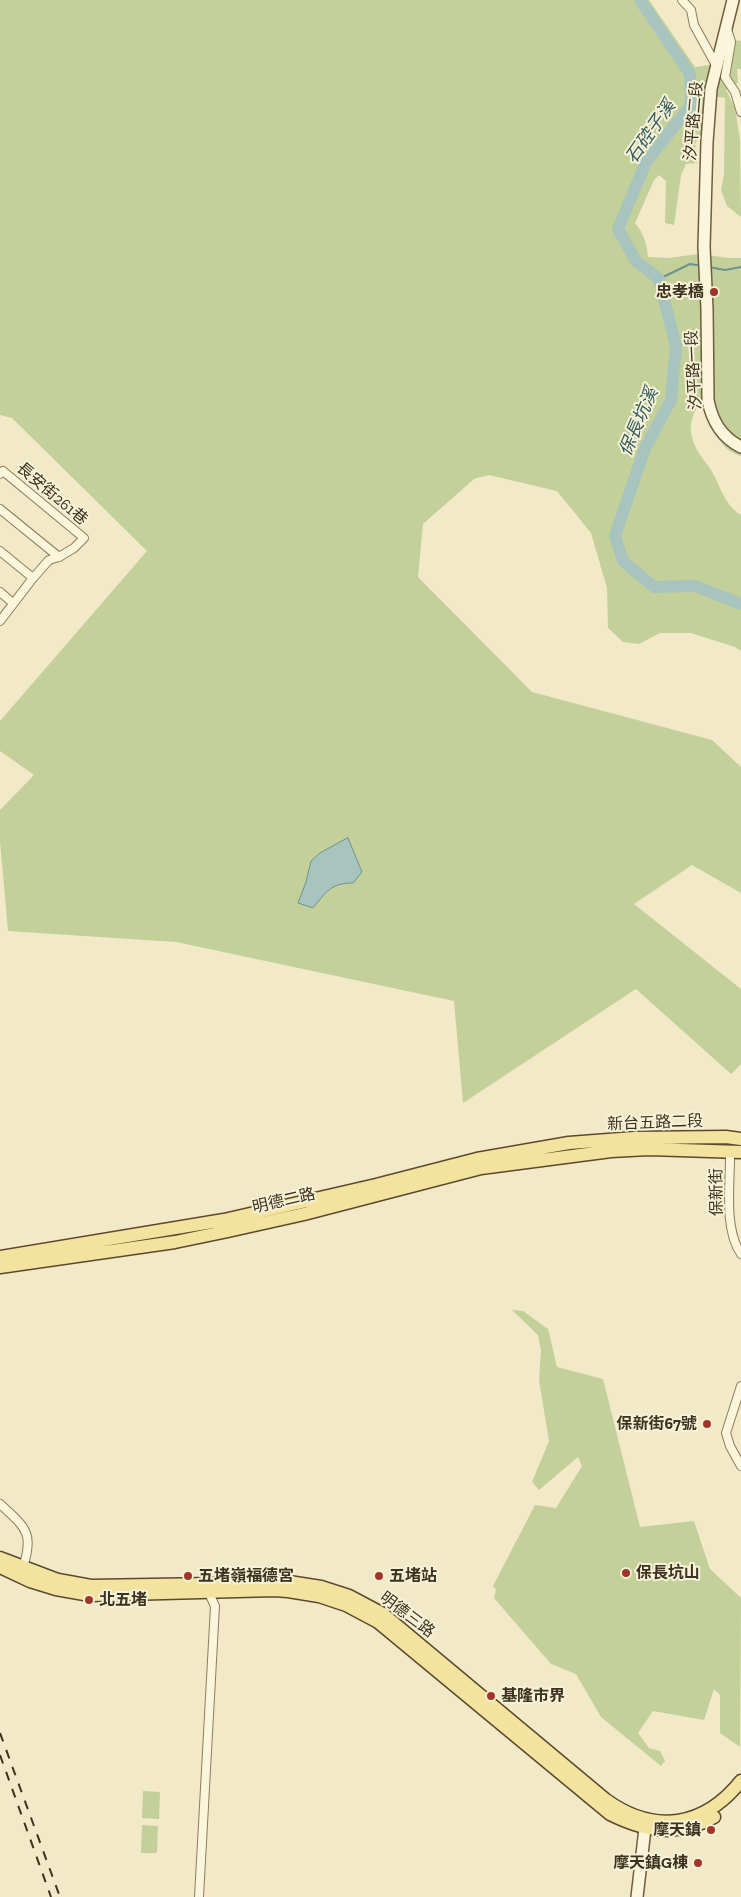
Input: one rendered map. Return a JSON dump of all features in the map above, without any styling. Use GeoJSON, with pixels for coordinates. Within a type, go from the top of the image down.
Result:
{"type":"FeatureCollection","features":[{"type":"Feature","properties":{"kind":"main road","name":"新台五路二段"},"geometry":{"type":"LineString","coordinates":[[571,1150],[634,1138],[741,1139]]}},
{"type":"Feature","properties":{"kind":"main road","name":"新台五路二段"},"geometry":{"type":"LineString","coordinates":[[571,1150],[611,1151],[649,1149],[736,1155]]}},
{"type":"Feature","properties":{"kind":"main road","name":"明德二路"},"geometry":{"type":"LineString","coordinates":[[0,1257],[224,1220],[376,1185],[477,1159],[571,1150]]}},
{"type":"Feature","properties":{"kind":"main road","name":"明德二路"},"geometry":{"type":"LineString","coordinates":[[0,1267],[175,1242],[304,1214],[481,1168],[571,1150]]}},
{"type":"Feature","properties":{"kind":"main road","name":"明德三路"},"geometry":{"type":"LineString","coordinates":[[3,1564],[56,1589],[90,1595],[229,1586],[319,1596],[346,1604],[378,1622],[453,1678],[600,1808],[626,1822],[646,1824]]}},
{"type":"Feature","properties":{"kind":"main road"},"geometry":{"type":"LineString","coordinates":[[646,1824],[676,1822],[698,1816],[712,1809],[728,1796],[741,1781]]}},
{"type":"Feature","properties":{"kind":"main road"},"geometry":{"type":"LineString","coordinates":[[646,1824],[678,1830],[698,1826],[716,1816],[741,1793]]}},
{"type":"Feature","properties":{"kind":"street"},"geometry":{"type":"LineString","coordinates":[[682,0],[691,10],[694,25],[716,65]]}},
{"type":"Feature","properties":{"kind":"street","name":"汐平路二段"},"geometry":{"type":"LineString","coordinates":[[706,279],[704,247],[708,119],[716,65],[733,0]]}},
{"type":"Feature","properties":{"kind":"street"},"geometry":{"type":"LineString","coordinates":[[726,27],[731,42],[725,77],[735,92],[741,112]]}},
{"type":"Feature","properties":{"kind":"street","name":"汐平路一段"},"geometry":{"type":"LineString","coordinates":[[706,279],[708,400],[711,414],[722,434],[741,447]]}},
{"type":"Feature","properties":{"kind":"street","name":"長安街261巷"},"geometry":{"type":"LineString","coordinates":[[1,472],[84,538],[74,548],[60,557]]}},
{"type":"Feature","properties":{"kind":"street"},"geometry":{"type":"LineString","coordinates":[[0,509],[60,557]]}},
{"type":"Feature","properties":{"kind":"street"},"geometry":{"type":"LineString","coordinates":[[0,551],[33,578]]}},
{"type":"Feature","properties":{"kind":"street"},"geometry":{"type":"LineString","coordinates":[[0,621],[49,560],[60,557]]}},
{"type":"Feature","properties":{"kind":"street"},"geometry":{"type":"LineString","coordinates":[[0,592],[14,603]]}},
{"type":"Feature","properties":{"kind":"street","name":"保新街"},"geometry":{"type":"LineString","coordinates":[[736,1155],[729,1213],[741,1254]]}},
{"type":"Feature","properties":{"kind":"street"},"geometry":{"type":"LineString","coordinates":[[741,1386],[726,1433],[730,1446],[741,1466]]}},
{"type":"Feature","properties":{"kind":"street"},"geometry":{"type":"LineString","coordinates":[[0,1504],[19,1521],[28,1534],[29,1546],[21,1572]]}},
{"type":"Feature","properties":{"kind":"street"},"geometry":{"type":"LineString","coordinates":[[215,1606],[229,1586]]}},
{"type":"Feature","properties":{"kind":"street"},"geometry":{"type":"LineString","coordinates":[[199,1897],[215,1606],[206,1588]]}},
{"type":"Feature","properties":{"kind":"street"},"geometry":{"type":"LineString","coordinates":[[636,1897],[646,1824]]}},
{"type":"Feature","properties":{"kind":"green space"},"geometry":{"type":"Polygon","coordinates":[[[0,0],[649,0],[695,67],[723,63],[728,39],[741,41],[741,69],[737,69],[738,83],[726,90],[735,108],[740,140],[741,217],[727,206],[721,190],[724,174],[725,98],[706,95],[702,133],[695,144],[697,163],[686,164],[681,175],[674,225],[665,223],[666,181],[659,175],[654,180],[635,223],[644,238],[648,257],[669,258],[698,254],[741,258],[741,456],[726,448],[720,441],[711,426],[701,401],[691,423],[691,432],[697,451],[711,470],[727,501],[741,515],[741,651],[735,647],[691,633],[660,633],[639,644],[623,642],[608,628],[607,588],[591,533],[557,491],[489,475],[474,479],[423,524],[418,577],[532,692],[712,740],[741,767],[741,893],[692,865],[634,904],[741,989],[741,1064],[731,1074],[636,989],[463,1103],[454,1001],[176,942],[8,931],[0,841],[0,810],[34,775],[0,751],[0,721],[147,551],[12,418],[0,415],[0,0]]]}},
{"type":"Feature","properties":{"kind":"green space"},"geometry":{"type":"Polygon","coordinates":[[[512,1310],[523,1311],[548,1329],[557,1367],[603,1379],[640,1527],[694,1521],[710,1569],[741,1598],[740,1747],[720,1733],[720,1695],[714,1689],[704,1720],[653,1711],[638,1733],[649,1748],[660,1751],[665,1761],[661,1766],[601,1717],[576,1674],[551,1664],[494,1598],[496,1590],[493,1586],[535,1505],[556,1508],[582,1466],[578,1457],[539,1490],[532,1482],[549,1441],[539,1380],[541,1351],[538,1335],[512,1310]]]}},
{"type":"Feature","properties":{"kind":"green space"},"geometry":{"type":"Polygon","coordinates":[[[143,1791],[160,1792],[159,1819],[142,1818],[143,1791]]]}},
{"type":"Feature","properties":{"kind":"green space"},"geometry":{"type":"Polygon","coordinates":[[[142,1825],[158,1826],[157,1853],[141,1853],[142,1825]]]}},
{"type":"Feature","properties":{"kind":"water"},"geometry":{"type":"Polygon","coordinates":[[[348,838],[362,872],[353,883],[345,883],[330,889],[313,908],[298,903],[311,861],[320,853],[348,838]]]}},
{"type":"Feature","properties":{"kind":"waterway","name":"保長坑溪"},"geometry":{"type":"LineString","coordinates":[[640,0],[690,74],[691,105],[646,162],[618,229],[636,261],[659,279],[676,346],[671,400],[645,448],[615,536],[623,561],[654,587],[695,586],[741,604]]}},
{"type":"Feature","properties":{"kind":"waterway","name":"保長坑溪"},"geometry":{"type":"LineString","coordinates":[[659,279],[690,264],[702,266]]}},
{"type":"Feature","properties":{"kind":"waterway","name":"保長坑溪"},"geometry":{"type":"LineString","coordinates":[[709,267],[725,270],[741,267]]}},
{"type":"Feature","properties":{"kind":"railway"},"geometry":{"type":"LineString","coordinates":[[0,1733],[60,1897]]}},
{"type":"Feature","properties":{"kind":"railway"},"geometry":{"type":"LineString","coordinates":[[0,1755],[51,1897]]}},
{"type":"Feature","properties":{"kind":"place","name":"忠孝橋"},"geometry":{"type":"Point","coordinates":[714,292]}},
{"type":"Feature","properties":{"kind":"place","name":"保新街67號"},"geometry":{"type":"Point","coordinates":[707,1424]}},
{"type":"Feature","properties":{"kind":"place","name":"保長坑山"},"geometry":{"type":"Point","coordinates":[626,1573]}},
{"type":"Feature","properties":{"kind":"place","name":"五堵嶺福德宮"},"geometry":{"type":"Point","coordinates":[188,1576]}},
{"type":"Feature","properties":{"kind":"place","name":"五堵站"},"geometry":{"type":"Point","coordinates":[379,1576]}},
{"type":"Feature","properties":{"kind":"place","name":"北五堵"},"geometry":{"type":"Point","coordinates":[89,1600]}},
{"type":"Feature","properties":{"kind":"place","name":"基隆市界"},"geometry":{"type":"Point","coordinates":[491,1696]}},
{"type":"Feature","properties":{"kind":"place","name":"摩天鎮"},"geometry":{"type":"Point","coordinates":[711,1830]}},
{"type":"Feature","properties":{"kind":"place","name":"摩天鎮G棟"},"geometry":{"type":"Point","coordinates":[698,1863]}},
{"type":"Feature","properties":{"kind":"water label","name":"石硿子溪"},"geometry":{"type":"Point","coordinates":[651,132]}}]}
